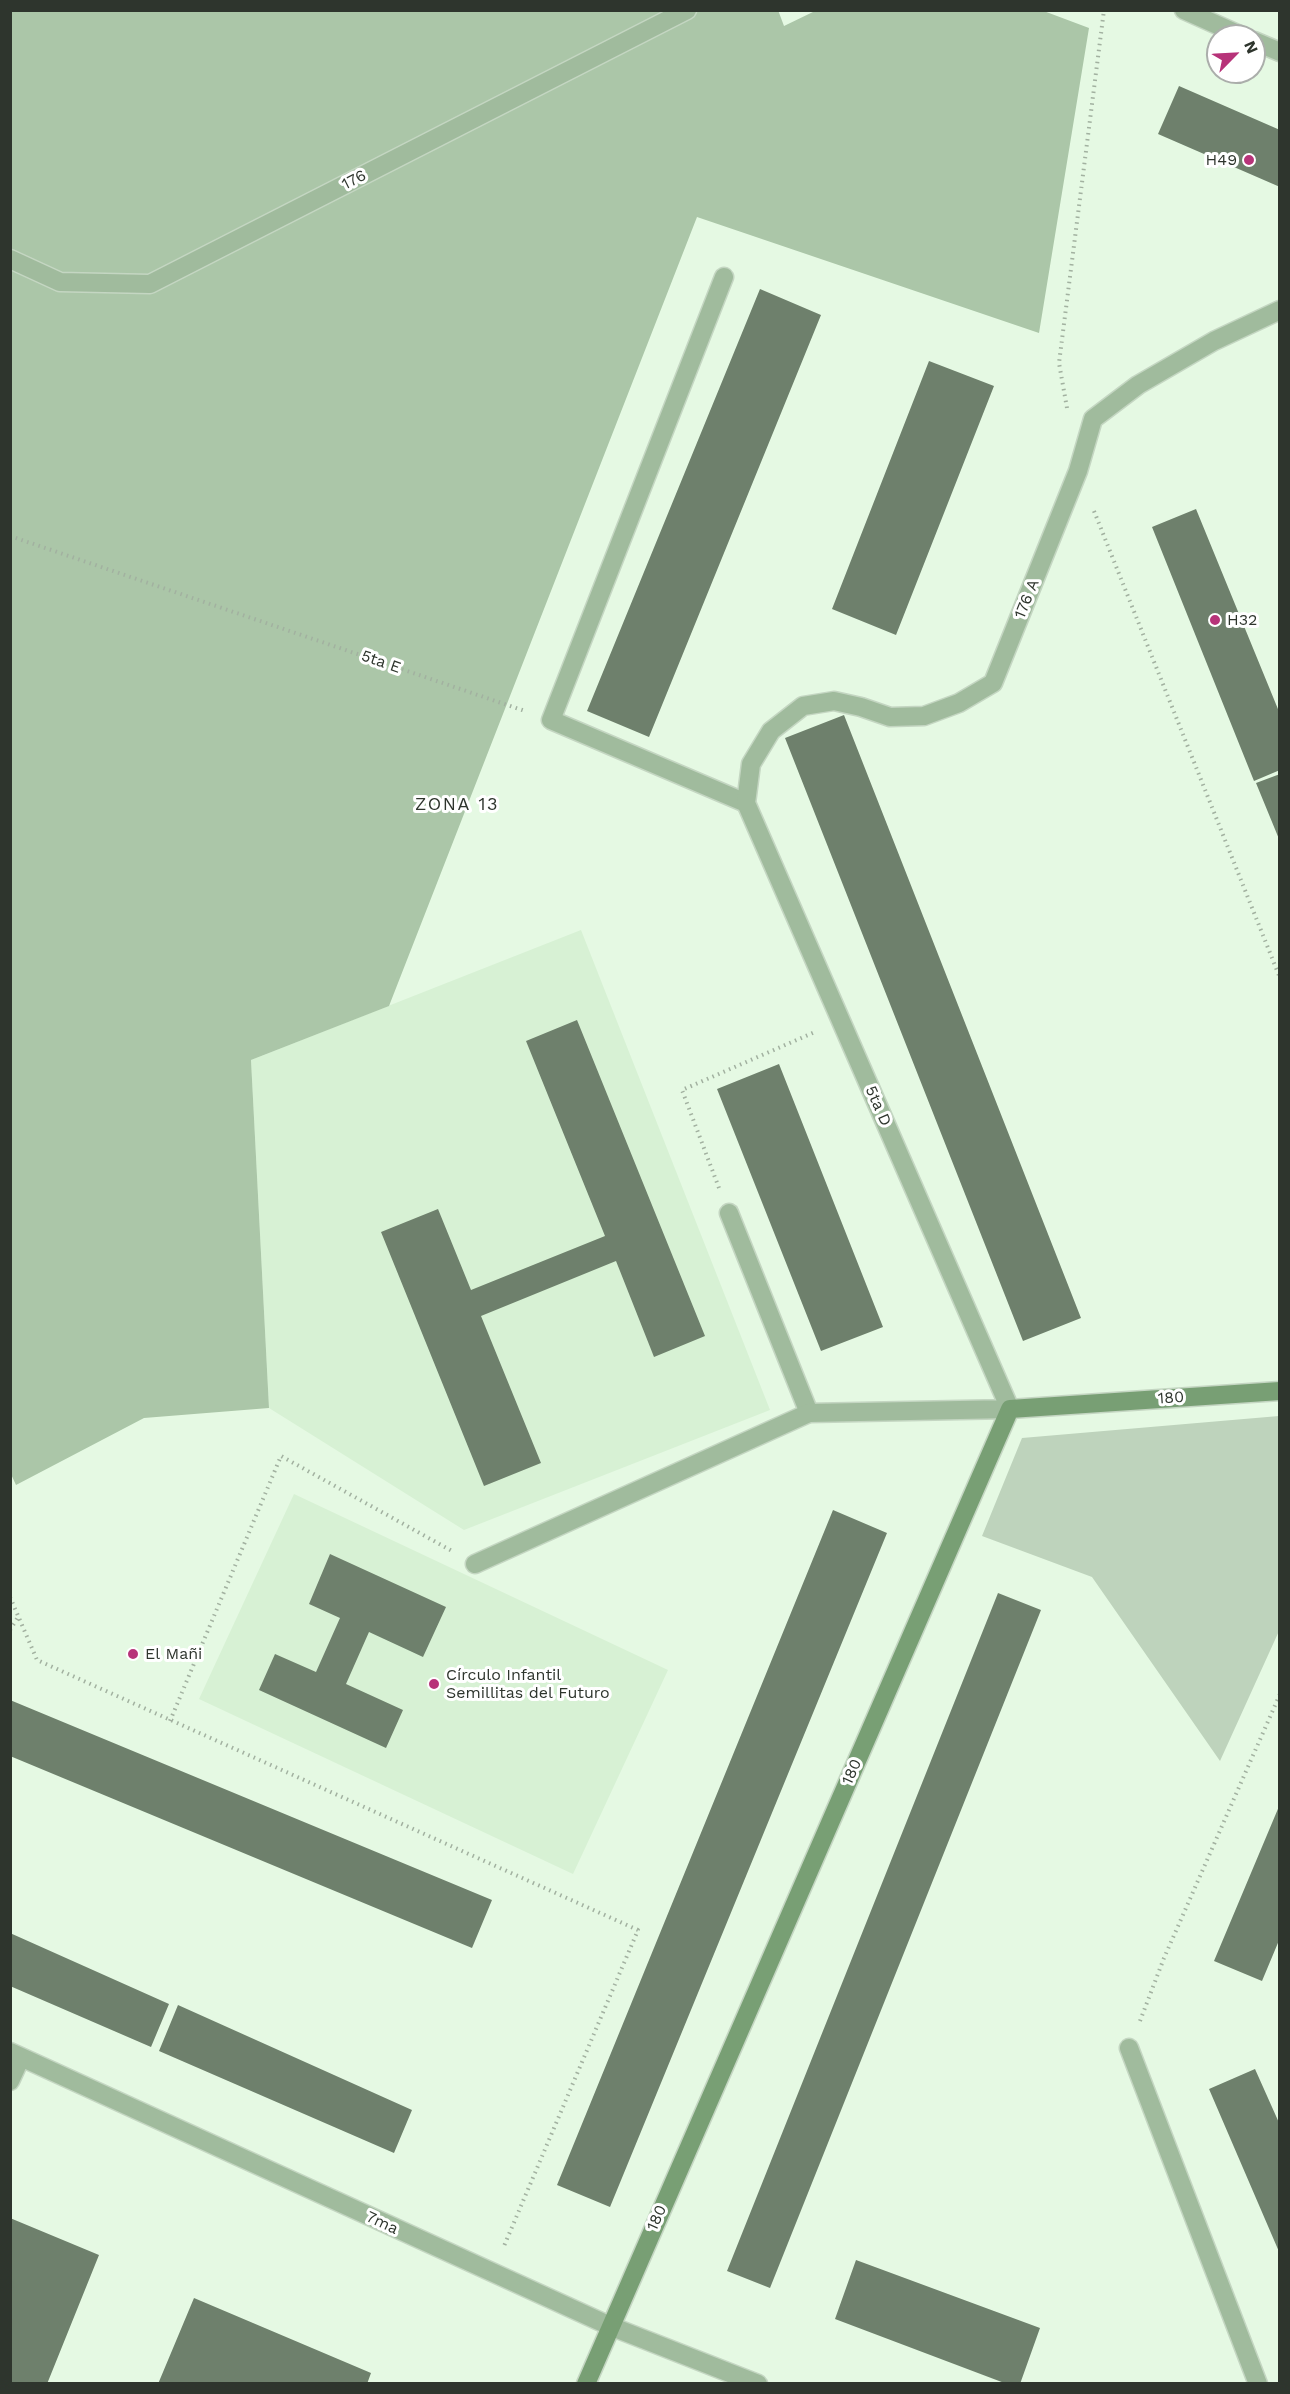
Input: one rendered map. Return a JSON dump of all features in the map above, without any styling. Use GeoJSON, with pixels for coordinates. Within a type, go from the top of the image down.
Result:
{"type":"FeatureCollection","features":[{"type":"Feature","properties":{"kind":"street","name":"176"},"geometry":{"type":"LineString","coordinates":[[10,259],[60,282],[150,284],[687,10]]}},
{"type":"Feature","properties":{"kind":"street"},"geometry":{"type":"LineString","coordinates":[[1184,10],[1215,24]]}},
{"type":"Feature","properties":{"kind":"street"},"geometry":{"type":"LineString","coordinates":[[1266,46],[1280,52]]}},
{"type":"Feature","properties":{"kind":"street"},"geometry":{"type":"LineString","coordinates":[[724,277],[551,720],[746,803]]}},
{"type":"Feature","properties":{"kind":"street","name":"176 A"},"geometry":{"type":"LineString","coordinates":[[746,803],[751,764],[771,731],[803,706],[834,700],[890,717],[924,716],[959,703],[993,683],[1078,471],[1093,419],[1138,385],[1214,341],[1280,310]]}},
{"type":"Feature","properties":{"kind":"street","name":"5ta D"},"geometry":{"type":"LineString","coordinates":[[746,803],[1010,1409]]}},
{"type":"Feature","properties":{"kind":"street"},"geometry":{"type":"LineString","coordinates":[[729,1214],[809,1413]]}},
{"type":"Feature","properties":{"kind":"street","name":"180"},"geometry":{"type":"LineString","coordinates":[[586,2384],[1010,1409],[1280,1391]]}},
{"type":"Feature","properties":{"kind":"street"},"geometry":{"type":"LineString","coordinates":[[475,1564],[809,1413],[1010,1409]]}},
{"type":"Feature","properties":{"kind":"street"},"geometry":{"type":"LineString","coordinates":[[1129,2048],[1258,2384]]}},
{"type":"Feature","properties":{"kind":"street"},"geometry":{"type":"LineString","coordinates":[[10,2081],[16,2055]]}},
{"type":"Feature","properties":{"kind":"street","name":"7ma"},"geometry":{"type":"LineString","coordinates":[[16,2055],[492,2274],[610,2326],[758,2384]]}},
{"type":"Feature","properties":{"kind":"path"},"geometry":{"type":"LineString","coordinates":[[1069,417],[1059,363],[1104,10]]}},
{"type":"Feature","properties":{"kind":"path"},"geometry":{"type":"LineString","coordinates":[[1078,471],[1280,978]]}},
{"type":"Feature","properties":{"kind":"path","name":"5ta E"},"geometry":{"type":"LineString","coordinates":[[10,536],[551,720]]}},
{"type":"Feature","properties":{"kind":"path"},"geometry":{"type":"LineString","coordinates":[[729,1214],[682,1090],[841,1020]]}},
{"type":"Feature","properties":{"kind":"path"},"geometry":{"type":"LineString","coordinates":[[170,1720],[281,1456],[475,1564]]}},
{"type":"Feature","properties":{"kind":"path"},"geometry":{"type":"LineString","coordinates":[[10,1597],[37,1660],[638,1930],[492,2274]]}},
{"type":"Feature","properties":{"kind":"path"},"geometry":{"type":"LineString","coordinates":[[10,1630],[18,1616]]}},
{"type":"Feature","properties":{"kind":"path"},"geometry":{"type":"LineString","coordinates":[[1129,2048],[1164,1958],[1280,1694]]}},
{"type":"Feature","properties":{"kind":"shaded area"},"geometry":{"type":"Polygon","coordinates":[[[778,10],[784,26],[815,11],[1041,10],[1089,28],[1039,333],[697,217],[389,1006],[251,1060],[269,1408],[144,1418],[16,1485],[10,1472],[10,11],[778,10]]]}},
{"type":"Feature","properties":{"kind":"shaded area"},"geometry":{"type":"Polygon","coordinates":[[[581,930],[770,1410],[464,1530],[269,1408],[251,1060],[581,930]]]}},
{"type":"Feature","properties":{"kind":"shaded area"},"geometry":{"type":"Polygon","coordinates":[[[1279,1416],[1279,1631],[1220,1761],[1092,1577],[982,1536],[1022,1438],[1279,1416]]]}},
{"type":"Feature","properties":{"kind":"shaded area","name":"Círculo Infantil Semillitas del Futuro"},"geometry":{"type":"Polygon","coordinates":[[[294,1494],[668,1670],[573,1874],[199,1699],[294,1494]]]}},
{"type":"Feature","properties":{"kind":"building","name":"H49"},"geometry":{"type":"Polygon","coordinates":[[[1179,86],[1280,130],[1280,187],[1158,134],[1179,86]]]}},
{"type":"Feature","properties":{"kind":"building"},"geometry":{"type":"Polygon","coordinates":[[[760,289],[821,315],[649,737],[587,711],[760,289]]]}},
{"type":"Feature","properties":{"kind":"building"},"geometry":{"type":"Polygon","coordinates":[[[929,361],[994,386],[896,635],[832,609],[929,361]]]}},
{"type":"Feature","properties":{"kind":"building","name":"H32"},"geometry":{"type":"Polygon","coordinates":[[[1196,509],[1280,714],[1280,770],[1254,781],[1152,527],[1196,509]]]}},
{"type":"Feature","properties":{"kind":"building"},"geometry":{"type":"Polygon","coordinates":[[[844,715],[1081,1318],[1023,1341],[785,738],[844,715]]]}},
{"type":"Feature","properties":{"kind":"building"},"geometry":{"type":"Polygon","coordinates":[[[1280,774],[1280,839],[1279,839],[1256,783],[1280,774]]]}},
{"type":"Feature","properties":{"kind":"building"},"geometry":{"type":"Polygon","coordinates":[[[577,1020],[705,1336],[654,1357],[616,1261],[481,1316],[541,1463],[484,1486],[381,1232],[438,1209],[471,1290],[605,1236],[526,1041],[577,1020]]]}},
{"type":"Feature","properties":{"kind":"building"},"geometry":{"type":"Polygon","coordinates":[[[779,1064],[883,1327],[821,1351],[717,1089],[779,1064]]]}},
{"type":"Feature","properties":{"kind":"building"},"geometry":{"type":"Polygon","coordinates":[[[833,1510],[887,1533],[610,2207],[557,2185],[833,1510]]]}},
{"type":"Feature","properties":{"kind":"building"},"geometry":{"type":"Polygon","coordinates":[[[330,1554],[446,1607],[423,1657],[369,1632],[346,1684],[403,1710],[386,1748],[259,1690],[275,1654],[316,1672],[340,1618],[309,1604],[330,1554]]]}},
{"type":"Feature","properties":{"kind":"building"},"geometry":{"type":"Polygon","coordinates":[[[998,1593],[1041,1610],[770,2288],[727,2271],[998,1593]]]}},
{"type":"Feature","properties":{"kind":"building"},"geometry":{"type":"Polygon","coordinates":[[[10,1700],[492,1900],[472,1948],[10,1756],[10,1700]]]}},
{"type":"Feature","properties":{"kind":"building"},"geometry":{"type":"Polygon","coordinates":[[[1280,1804],[1280,1938],[1262,1981],[1214,1961],[1280,1804]]]}},
{"type":"Feature","properties":{"kind":"building"},"geometry":{"type":"Polygon","coordinates":[[[10,1933],[169,2004],[151,2047],[10,1986],[10,1933]]]}},
{"type":"Feature","properties":{"kind":"building"},"geometry":{"type":"Polygon","coordinates":[[[178,2005],[412,2110],[394,2153],[159,2051],[178,2005]]]}},
{"type":"Feature","properties":{"kind":"building"},"geometry":{"type":"Polygon","coordinates":[[[1255,2069],[1280,2125],[1280,2254],[1209,2089],[1255,2069]]]}},
{"type":"Feature","properties":{"kind":"building"},"geometry":{"type":"Polygon","coordinates":[[[10,2218],[99,2255],[47,2384],[10,2384],[10,2218]]]}},
{"type":"Feature","properties":{"kind":"building"},"geometry":{"type":"Polygon","coordinates":[[[856,2260],[1040,2328],[1020,2384],[1007,2384],[835,2319],[856,2260]]]}},
{"type":"Feature","properties":{"kind":"building"},"geometry":{"type":"Polygon","coordinates":[[[194,2298],[371,2373],[367,2384],[158,2384],[194,2298]]]}},
{"type":"Feature","properties":{"kind":"place","name":"H49"},"geometry":{"type":"Point","coordinates":[1249,160]}},
{"type":"Feature","properties":{"kind":"place","name":"H32"},"geometry":{"type":"Point","coordinates":[1215,620]}},
{"type":"Feature","properties":{"kind":"place","name":"El Mañi"},"geometry":{"type":"Point","coordinates":[133,1654]}},
{"type":"Feature","properties":{"kind":"place","name":"Círculo Infantil Semillitas del Futuro"},"geometry":{"type":"Point","coordinates":[434,1684]}},
{"type":"Feature","properties":{"kind":"district","name":"ZONA 13"},"geometry":{"type":"Point","coordinates":[457,805]}}]}
